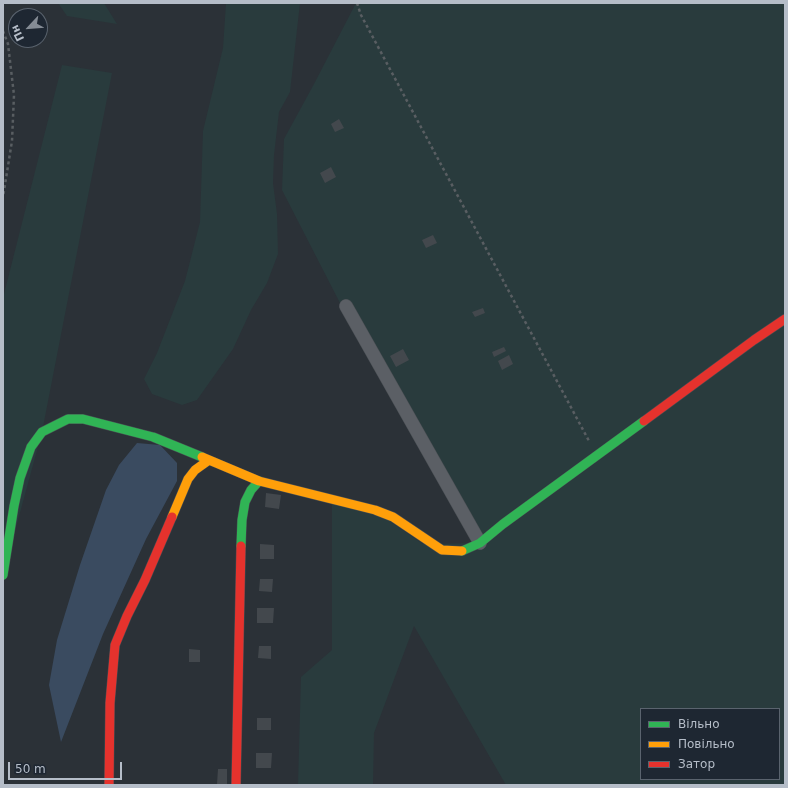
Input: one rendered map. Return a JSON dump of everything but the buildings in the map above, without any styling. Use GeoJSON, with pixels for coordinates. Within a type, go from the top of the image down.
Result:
{"type":"FeatureCollection","features":[{"type":"Feature","properties":{"kind":"street"},"geometry":{"type":"LineString","coordinates":[[346,306],[480,543]]}},
{"type":"Feature","properties":{"kind":"street"},"geometry":{"type":"LineString","coordinates":[[3,575],[14,506],[24,466],[31,447],[42,432],[68,419],[83,419],[153,437],[259,481],[375,510],[393,517],[442,550],[460,552],[480,543],[503,524],[754,340],[785,319]]}},
{"type":"Feature","properties":{"kind":"street"},"geometry":{"type":"LineString","coordinates":[[109,785],[110,703],[116,645],[127,616],[145,580],[188,479],[195,470],[209,460]]}},
{"type":"Feature","properties":{"kind":"street"},"geometry":{"type":"LineString","coordinates":[[236,785],[242,520],[245,502],[250,490],[259,481]]}},
{"type":"Feature","properties":{"kind":"path"},"geometry":{"type":"LineString","coordinates":[[357,3],[361,15],[597,455]]}},
{"type":"Feature","properties":{"kind":"path"},"geometry":{"type":"LineString","coordinates":[[3,31],[8,44],[14,95],[12,141],[3,198]]}},
{"type":"Feature","properties":{"kind":"shaded area"},"geometry":{"type":"Polygon","coordinates":[[[58,3],[104,3],[117,24],[67,16],[58,3]]]}},
{"type":"Feature","properties":{"kind":"shaded area"},"geometry":{"type":"Polygon","coordinates":[[[226,3],[300,3],[290,92],[279,112],[274,155],[273,183],[277,214],[278,254],[267,283],[251,310],[233,349],[197,400],[182,405],[152,394],[144,379],[157,353],[185,281],[200,222],[203,131],[223,48],[226,3]]]}},
{"type":"Feature","properties":{"kind":"shaded area"},"geometry":{"type":"Polygon","coordinates":[[[356,3],[785,3],[785,785],[506,785],[414,626],[374,733],[373,785],[298,785],[301,677],[332,650],[332,499],[381,515],[423,544],[480,543],[340,303],[282,190],[284,139],[356,3]]]}},
{"type":"Feature","properties":{"kind":"shaded area"},"geometry":{"type":"Polygon","coordinates":[[[62,65],[112,73],[42,432],[3,575],[3,298],[62,65]]]}},
{"type":"Feature","properties":{"kind":"water"},"geometry":{"type":"Polygon","coordinates":[[[137,443],[160,445],[177,463],[177,481],[146,539],[103,634],[61,742],[49,685],[57,640],[80,565],[106,490],[119,465],[137,443]]]}},
{"type":"Feature","properties":{"kind":"traffic: fast"},"geometry":{"type":"LineString","coordinates":[[3,575],[20,478],[31,447],[42,432],[68,419],[83,419],[153,437],[202,457]]}},
{"type":"Feature","properties":{"kind":"traffic: fast"},"geometry":{"type":"LineString","coordinates":[[462,551],[480,543],[503,524],[644,421]]}},
{"type":"Feature","properties":{"kind":"traffic: fast"},"geometry":{"type":"LineString","coordinates":[[241,546],[242,520],[245,502],[251,490],[259,481]]}},
{"type":"Feature","properties":{"kind":"traffic: slow"},"geometry":{"type":"LineString","coordinates":[[202,457],[259,481],[375,510],[393,517],[442,550],[462,551]]}},
{"type":"Feature","properties":{"kind":"traffic: slow"},"geometry":{"type":"LineString","coordinates":[[172,517],[188,479],[195,470],[209,460]]}},
{"type":"Feature","properties":{"kind":"traffic: jam"},"geometry":{"type":"LineString","coordinates":[[644,421],[785,319]]}},
{"type":"Feature","properties":{"kind":"traffic: jam"},"geometry":{"type":"LineString","coordinates":[[109,785],[110,703],[115,645],[172,517]]}},
{"type":"Feature","properties":{"kind":"traffic: jam"},"geometry":{"type":"LineString","coordinates":[[236,785],[241,546]]}}]}
